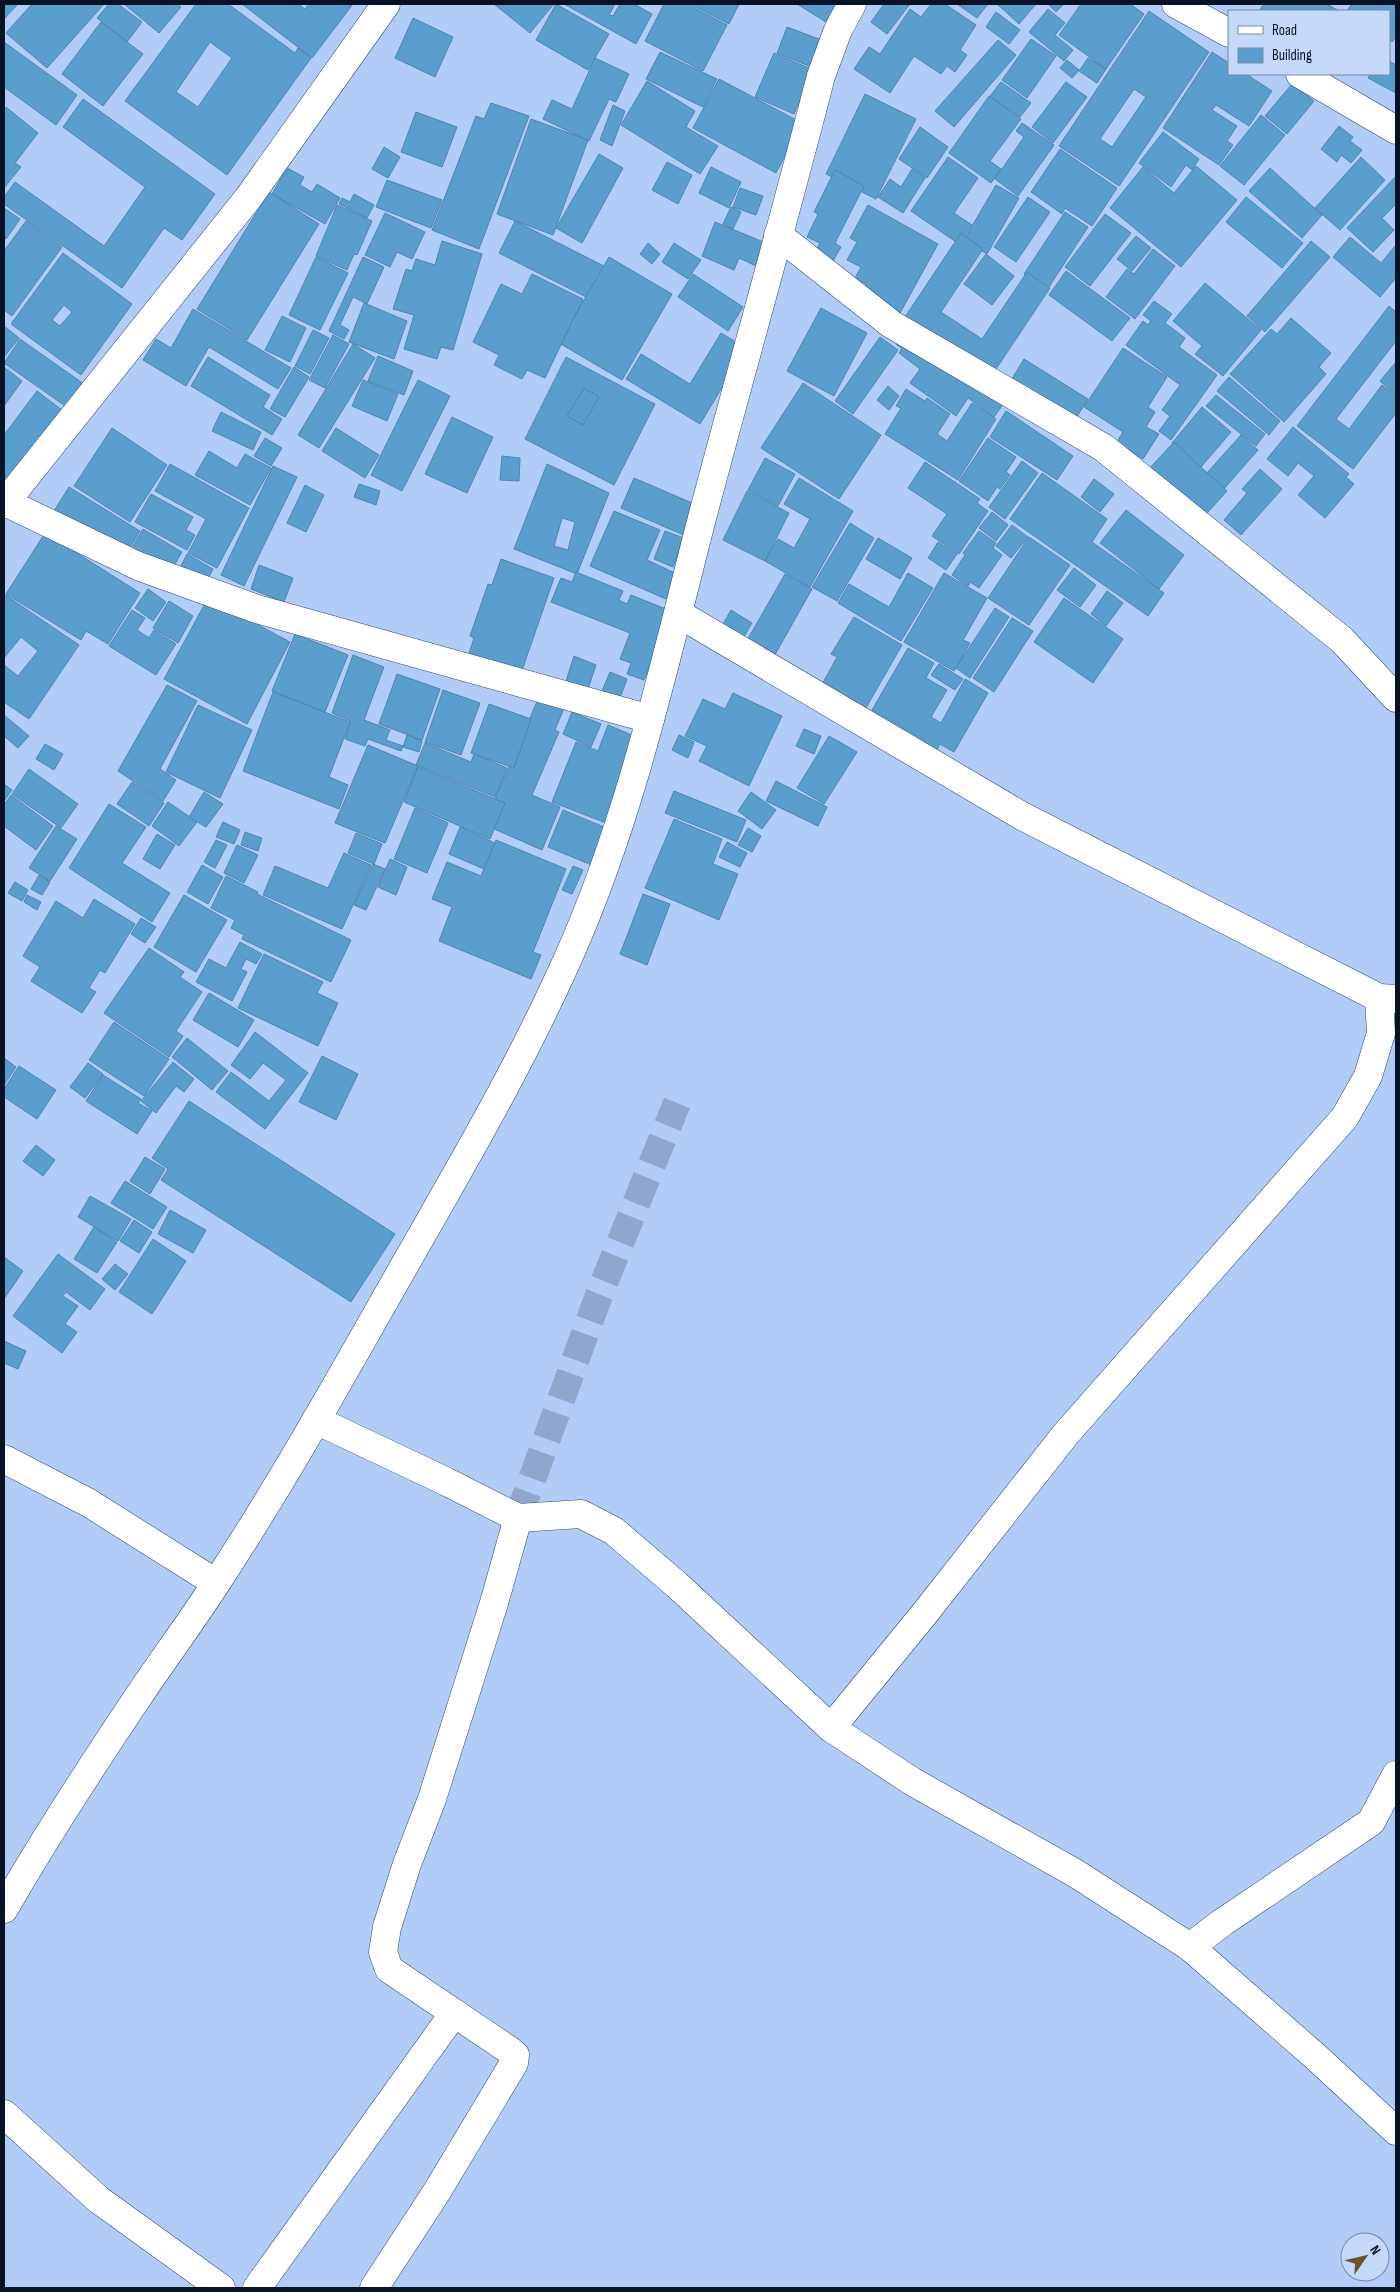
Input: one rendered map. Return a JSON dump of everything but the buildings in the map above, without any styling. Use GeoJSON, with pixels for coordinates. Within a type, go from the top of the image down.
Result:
{"type":"FeatureCollection","features":[{"type":"Feature","properties":{"kind":"street"},"geometry":{"type":"LineString","coordinates":[[386,4],[249,197],[4,503],[138,566],[257,609],[650,719]]}},
{"type":"Feature","properties":{"kind":"street"},"geometry":{"type":"LineString","coordinates":[[4,1909],[28,1867],[138,1696],[216,1583],[316,1420],[486,1123],[537,1025],[570,955],[604,867],[650,719],[821,76],[838,30],[852,4]]}},
{"type":"Feature","properties":{"kind":"street"},"geometry":{"type":"LineString","coordinates":[[1176,4],[1228,32]]}},
{"type":"Feature","properties":{"kind":"street"},"geometry":{"type":"LineString","coordinates":[[1302,75],[1396,130]]}},
{"type":"Feature","properties":{"kind":"street"},"geometry":{"type":"LineString","coordinates":[[778,234],[891,324],[1104,448],[1342,640],[1396,698]]}},
{"type":"Feature","properties":{"kind":"street"},"geometry":{"type":"LineString","coordinates":[[679,614],[1022,816],[1388,999],[1381,1032],[1368,1076],[1345,1117],[1064,1435],[925,1613],[831,1728]]}},
{"type":"Feature","properties":{"kind":"street"},"geometry":{"type":"LineString","coordinates":[[316,1420],[518,1518],[581,1514],[614,1531],[677,1585],[831,1728],[913,1782],[1075,1873],[1190,1947],[1337,2076],[1396,2131]]}},
{"type":"Feature","properties":{"kind":"street"},"geometry":{"type":"LineString","coordinates":[[4,1459],[89,1503],[216,1583]]}},
{"type":"Feature","properties":{"kind":"street"},"geometry":{"type":"LineString","coordinates":[[374,2288],[436,2193],[514,2063],[515,2055],[509,2050],[389,1969],[382,1952],[387,1926],[407,1864],[432,1799],[494,1603],[518,1518]]}},
{"type":"Feature","properties":{"kind":"street"},"geometry":{"type":"LineString","coordinates":[[1190,1947],[1223,1922],[1371,1822],[1396,1775]]}},
{"type":"Feature","properties":{"kind":"street"},"geometry":{"type":"LineString","coordinates":[[257,2288],[454,2013]]}},
{"type":"Feature","properties":{"kind":"street"},"geometry":{"type":"LineString","coordinates":[[4,2114],[99,2200],[221,2288]]}},
{"type":"Feature","properties":{"kind":"tunnel"},"geometry":{"type":"LineString","coordinates":[[518,1518],[599,1295],[677,1103]]}}]}
